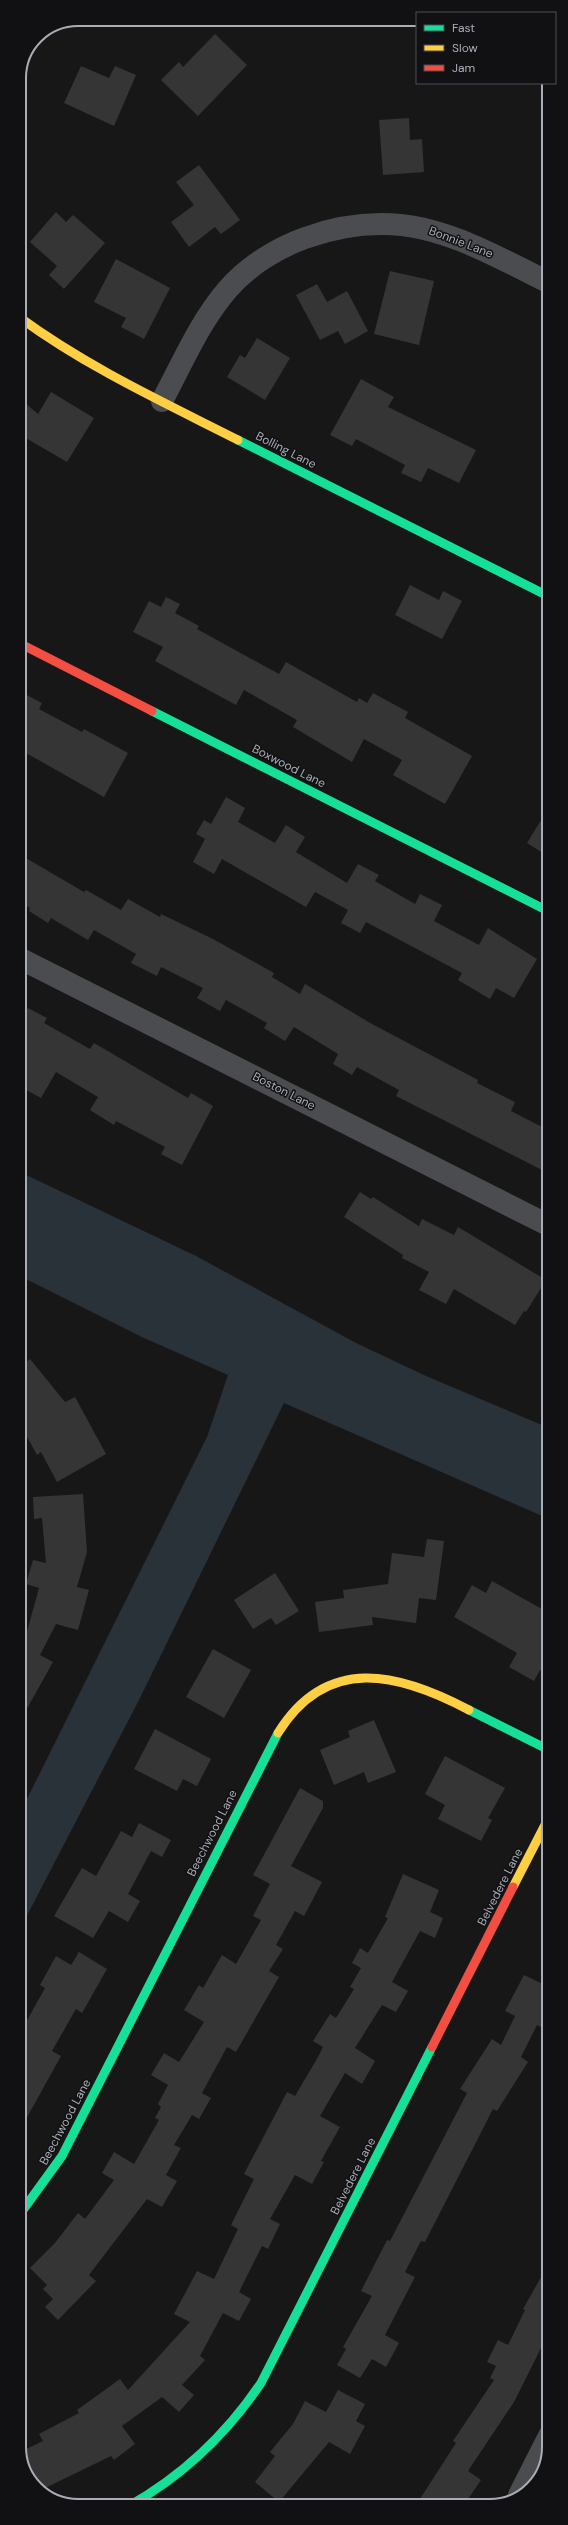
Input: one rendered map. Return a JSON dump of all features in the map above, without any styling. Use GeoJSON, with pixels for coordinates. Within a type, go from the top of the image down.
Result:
{"type":"FeatureCollection","features":[{"type":"Feature","properties":{"kind":"street","name":"Bonnie Lane"},"geometry":{"type":"LineString","coordinates":[[162,401],[197,337],[228,289],[266,257],[282,248],[322,232],[367,224],[408,224],[428,228],[475,245],[542,279]]}},
{"type":"Feature","properties":{"kind":"street","name":"Bolling Lane"},"geometry":{"type":"LineString","coordinates":[[26,322],[79,358],[542,593]]}},
{"type":"Feature","properties":{"kind":"street","name":"Boxwood Lane"},"geometry":{"type":"LineString","coordinates":[[26,647],[542,908]]}},
{"type":"Feature","properties":{"kind":"street","name":"Boston Lane"},"geometry":{"type":"LineString","coordinates":[[26,962],[542,1222]]}},
{"type":"Feature","properties":{"kind":"street","name":"Beechwood Lane"},"geometry":{"type":"LineString","coordinates":[[26,2206],[51,2174],[65,2150],[260,1765],[279,1731],[304,1702],[326,1687],[356,1678],[370,1676],[397,1678],[443,1696],[542,1746]]}},
{"type":"Feature","properties":{"kind":"street","name":"Belvedere Lane"},"geometry":{"type":"LineString","coordinates":[[141,2499],[167,2484],[211,2447],[237,2418],[261,2383],[542,1831]]}},
{"type":"Feature","properties":{"kind":"street"},"geometry":{"type":"LineString","coordinates":[[523,2487],[542,2450]]}},
{"type":"Feature","properties":{"kind":"shaded area"},"geometry":{"type":"Polygon","coordinates":[[[26,1175],[196,1256],[356,1343],[426,1376],[542,1425],[542,1516],[284,1403],[139,1700],[26,1917],[26,1801],[207,1437],[228,1375],[144,1338],[26,1279],[26,1175]]]}},
{"type":"Feature","properties":{"kind":"building"},"geometry":{"type":"Polygon","coordinates":[[[215,34],[247,65],[198,116],[161,80],[179,62],[183,67],[215,34]]]}},
{"type":"Feature","properties":{"kind":"building"},"geometry":{"type":"Polygon","coordinates":[[[81,66],[109,78],[115,66],[136,75],[114,126],[64,103],[81,66]]]}},
{"type":"Feature","properties":{"kind":"building"},"geometry":{"type":"Polygon","coordinates":[[[409,118],[410,140],[422,139],[424,172],[383,175],[379,120],[409,118]]]}},
{"type":"Feature","properties":{"kind":"building"},"geometry":{"type":"Polygon","coordinates":[[[199,165],[240,220],[221,234],[215,227],[189,247],[171,222],[194,205],[176,182],[199,165]]]}},
{"type":"Feature","properties":{"kind":"building"},"geometry":{"type":"Polygon","coordinates":[[[56,212],[66,222],[73,215],[105,243],[64,289],[49,275],[57,266],[30,242],[56,212]]]}},
{"type":"Feature","properties":{"kind":"building"},"geometry":{"type":"Polygon","coordinates":[[[116,259],[170,288],[144,339],[121,327],[126,318],[94,302],[116,259]]]}},
{"type":"Feature","properties":{"kind":"building"},"geometry":{"type":"Polygon","coordinates":[[[390,271],[434,281],[419,345],[374,334],[390,271]]]}},
{"type":"Feature","properties":{"kind":"building"},"geometry":{"type":"Polygon","coordinates":[[[317,284],[327,302],[347,291],[368,331],[345,344],[338,331],[320,340],[296,295],[317,284]]]}},
{"type":"Feature","properties":{"kind":"building"},"geometry":{"type":"Polygon","coordinates":[[[257,338],[290,358],[265,400],[227,377],[240,355],[245,358],[257,338]]]}},
{"type":"Feature","properties":{"kind":"building"},"geometry":{"type":"Polygon","coordinates":[[[361,379],[394,397],[388,407],[476,450],[459,483],[428,468],[421,482],[401,473],[405,465],[356,439],[352,446],[330,435],[361,379]]]}},
{"type":"Feature","properties":{"kind":"building"},"geometry":{"type":"Polygon","coordinates":[[[51,392],[94,418],[67,462],[26,438],[26,404],[38,414],[51,392]]]}},
{"type":"Feature","properties":{"kind":"building"},"geometry":{"type":"Polygon","coordinates":[[[410,585],[439,600],[443,591],[462,601],[442,639],[395,615],[410,585]]]}},
{"type":"Feature","properties":{"kind":"building"},"geometry":{"type":"Polygon","coordinates":[[[166,597],[180,604],[175,613],[199,626],[197,629],[279,674],[286,662],[357,702],[359,698],[367,703],[373,693],[408,712],[405,718],[472,756],[445,804],[393,775],[402,760],[364,739],[352,762],[293,727],[297,720],[244,690],[236,705],[155,661],[163,647],[133,632],[149,601],[161,607],[166,597]]]}},
{"type":"Feature","properties":{"kind":"building"},"geometry":{"type":"Polygon","coordinates":[[[26,695],[42,703],[39,709],[82,732],[84,729],[128,753],[104,797],[26,753],[26,695]]]}},
{"type":"Feature","properties":{"kind":"building"},"geometry":{"type":"Polygon","coordinates":[[[226,797],[245,808],[238,822],[275,843],[286,825],[305,837],[296,852],[347,883],[358,864],[379,875],[375,881],[415,904],[420,894],[442,905],[434,921],[479,945],[488,928],[537,959],[514,998],[496,988],[490,999],[458,980],[462,973],[366,922],[360,933],[341,923],[348,910],[315,892],[306,907],[222,859],[214,874],[193,862],[205,839],[196,834],[204,820],[211,824],[226,797]]]}},
{"type":"Feature","properties":{"kind":"building"},"geometry":{"type":"Polygon","coordinates":[[[542,819],[542,852],[527,843],[542,819]]]}},
{"type":"Feature","properties":{"kind":"building"},"geometry":{"type":"Polygon","coordinates":[[[26,858],[84,892],[86,890],[121,910],[128,899],[160,917],[161,914],[213,939],[274,973],[272,977],[300,994],[305,984],[372,1024],[478,1080],[477,1083],[515,1102],[511,1111],[542,1127],[542,1170],[396,1096],[399,1090],[357,1067],[352,1075],[333,1064],[338,1054],[294,1027],[285,1041],[264,1028],[267,1023],[226,1000],[220,1011],[197,998],[203,988],[161,967],[157,976],[131,963],[136,954],[94,930],[88,940],[51,918],[48,923],[29,911],[30,908],[26,905],[26,858]]]}},
{"type":"Feature","properties":{"kind":"building"},"geometry":{"type":"Polygon","coordinates":[[[28,1008],[47,1018],[44,1023],[90,1049],[94,1043],[188,1098],[191,1093],[213,1106],[182,1165],[161,1154],[165,1147],[116,1121],[114,1125],[90,1110],[98,1097],[56,1072],[41,1098],[26,1090],[26,1011],[28,1008]]]}},
{"type":"Feature","properties":{"kind":"building"},"geometry":{"type":"Polygon","coordinates":[[[360,1192],[371,1199],[373,1197],[419,1226],[422,1219],[454,1235],[458,1227],[542,1278],[542,1286],[526,1312],[524,1311],[515,1325],[454,1289],[446,1304],[419,1290],[429,1272],[402,1258],[403,1255],[344,1217],[360,1192]]]}},
{"type":"Feature","properties":{"kind":"building"},"geometry":{"type":"Polygon","coordinates":[[[30,1359],[65,1402],[75,1397],[106,1454],[57,1482],[41,1452],[37,1455],[26,1435],[26,1362],[30,1359]]]}},
{"type":"Feature","properties":{"kind":"building"},"geometry":{"type":"Polygon","coordinates":[[[83,1494],[87,1552],[77,1587],[89,1590],[78,1630],[56,1624],[40,1655],[53,1662],[26,1710],[26,1635],[39,1588],[26,1584],[33,1560],[46,1563],[42,1518],[34,1519],[33,1497],[83,1494]]]}},
{"type":"Feature","properties":{"kind":"building"},"geometry":{"type":"Polygon","coordinates":[[[427,1539],[444,1541],[436,1600],[419,1598],[416,1623],[372,1617],[373,1625],[319,1632],[315,1602],[344,1598],[343,1590],[388,1584],[392,1553],[424,1557],[427,1539]]]}},
{"type":"Feature","properties":{"kind":"building"},"geometry":{"type":"Polygon","coordinates":[[[275,1573],[299,1611],[276,1625],[271,1618],[253,1629],[234,1600],[275,1573]]]}},
{"type":"Feature","properties":{"kind":"building"},"geometry":{"type":"Polygon","coordinates":[[[492,1581],[542,1609],[542,1671],[540,1670],[534,1681],[509,1667],[517,1653],[454,1617],[472,1585],[486,1593],[492,1581]]]}},
{"type":"Feature","properties":{"kind":"building"},"geometry":{"type":"Polygon","coordinates":[[[213,1649],[251,1670],[224,1718],[186,1697],[213,1649]]]}},
{"type":"Feature","properties":{"kind":"building"},"geometry":{"type":"Polygon","coordinates":[[[374,1720],[396,1772],[368,1783],[364,1772],[334,1785],[320,1750],[350,1737],[348,1731],[374,1720]]]}},
{"type":"Feature","properties":{"kind":"building"},"geometry":{"type":"Polygon","coordinates":[[[155,1729],[211,1759],[197,1786],[183,1779],[177,1791],[134,1769],[155,1729]]]}},
{"type":"Feature","properties":{"kind":"building"},"geometry":{"type":"Polygon","coordinates":[[[445,1756],[505,1788],[488,1818],[492,1820],[481,1841],[438,1819],[445,1805],[425,1794],[445,1756]]]}},
{"type":"Feature","properties":{"kind":"building"},"geometry":{"type":"Polygon","coordinates":[[[300,1788],[323,1801],[323,1808],[291,1866],[322,1882],[304,1916],[295,1911],[276,1945],[283,1949],[269,1971],[279,1977],[236,2052],[227,2047],[202,2093],[211,2098],[199,2119],[192,2115],[174,2145],[181,2148],[166,2175],[177,2181],[162,2207],[147,2199],[89,2275],[96,2281],[58,2320],[45,2307],[53,2299],[43,2289],[47,2285],[30,2268],[55,2243],[78,2213],[85,2219],[114,2180],[102,2173],[114,2152],[134,2164],[159,2120],[155,2118],[161,2107],[158,2104],[168,2085],[151,2075],[164,2053],[179,2062],[204,2022],[184,2010],[199,1985],[203,1988],[222,1955],[236,1964],[261,1920],[253,1916],[270,1884],[253,1875],[300,1788]]]}},
{"type":"Feature","properties":{"kind":"building"},"geometry":{"type":"Polygon","coordinates":[[[139,1823],[171,1840],[162,1857],[151,1851],[128,1894],[140,1901],[128,1922],[109,1911],[93,1938],[54,1916],[82,1868],[96,1876],[121,1831],[132,1837],[139,1823]]]}},
{"type":"Feature","properties":{"kind":"building"},"geometry":{"type":"Polygon","coordinates":[[[403,1874],[439,1890],[430,1912],[443,1918],[435,1938],[420,1931],[392,1982],[408,1991],[396,2012],[382,2005],[355,2048],[375,2061],[362,2084],[345,2073],[320,2116],[340,2127],[321,2161],[324,2162],[312,2184],[295,2175],[270,2219],[280,2224],[268,2249],[262,2246],[239,2292],[251,2299],[239,2321],[223,2313],[200,2356],[205,2360],[182,2385],[194,2395],[179,2412],[162,2397],[122,2426],[135,2444],[114,2460],[111,2456],[46,2488],[33,2473],[27,2457],[26,2449],[43,2441],[39,2434],[79,2413],[77,2410],[120,2379],[128,2390],[190,2322],[174,2314],[197,2271],[214,2279],[238,2229],[231,2225],[254,2179],[244,2174],[287,2092],[295,2096],[318,2057],[323,2047],[313,2041],[330,2014],[336,2018],[354,1989],[350,1987],[361,1968],[352,1963],[360,1948],[368,1953],[388,1918],[385,1917],[403,1874]]]}},
{"type":"Feature","properties":{"kind":"building"},"geometry":{"type":"Polygon","coordinates":[[[79,1952],[107,1969],[82,2013],[76,2009],[52,2051],[61,2056],[26,2119],[26,2022],[45,1988],[40,1985],[56,1956],[71,1965],[79,1952]]]}},
{"type":"Feature","properties":{"kind":"building"},"geometry":{"type":"Polygon","coordinates":[[[524,1975],[542,1984],[542,2028],[537,2025],[521,2057],[528,2062],[497,2111],[493,2109],[425,2242],[421,2241],[405,2272],[415,2277],[385,2335],[399,2343],[386,2367],[372,2359],[360,2378],[337,2365],[346,2349],[343,2347],[372,2296],[361,2291],[387,2240],[390,2241],[467,2093],[460,2089],[492,2039],[501,2045],[515,2016],[505,2011],[524,1975]]]}},
{"type":"Feature","properties":{"kind":"building"},"geometry":{"type":"Polygon","coordinates":[[[542,2275],[542,2346],[514,2402],[468,2471],[481,2480],[468,2499],[420,2499],[456,2443],[453,2441],[494,2380],[490,2378],[496,2366],[487,2362],[498,2340],[508,2345],[525,2310],[523,2309],[542,2275]]]}},
{"type":"Feature","properties":{"kind":"building"},"geometry":{"type":"Polygon","coordinates":[[[338,2390],[365,2404],[356,2421],[365,2426],[350,2454],[329,2442],[282,2499],[275,2499],[255,2482],[275,2456],[270,2452],[293,2424],[305,2401],[326,2412],[338,2390]]]}},
{"type":"Feature","properties":{"kind":"traffic: fast"},"geometry":{"type":"LineString","coordinates":[[238,440],[542,593]]}},
{"type":"Feature","properties":{"kind":"traffic: fast"},"geometry":{"type":"LineString","coordinates":[[152,711],[542,908]]}},
{"type":"Feature","properties":{"kind":"traffic: fast"},"geometry":{"type":"LineString","coordinates":[[469,1710],[542,1746]]}},
{"type":"Feature","properties":{"kind":"traffic: fast"},"geometry":{"type":"LineString","coordinates":[[26,2206],[62,2156],[278,1733]]}},
{"type":"Feature","properties":{"kind":"traffic: fast"},"geometry":{"type":"LineString","coordinates":[[141,2499],[186,2467],[218,2437],[248,2402],[261,2383],[432,2047]]}},
{"type":"Feature","properties":{"kind":"traffic: slow"},"geometry":{"type":"LineString","coordinates":[[26,322],[98,368],[238,440]]}},
{"type":"Feature","properties":{"kind":"traffic: slow"},"geometry":{"type":"LineString","coordinates":[[278,1733],[297,1708],[319,1691],[342,1681],[366,1678],[391,1680],[417,1687],[443,1697],[469,1710]]}},
{"type":"Feature","properties":{"kind":"traffic: slow"},"geometry":{"type":"LineString","coordinates":[[513,1887],[542,1831]]}},
{"type":"Feature","properties":{"kind":"traffic: jam"},"geometry":{"type":"LineString","coordinates":[[26,647],[152,711]]}},
{"type":"Feature","properties":{"kind":"traffic: jam"},"geometry":{"type":"LineString","coordinates":[[432,2047],[513,1887]]}}]}
